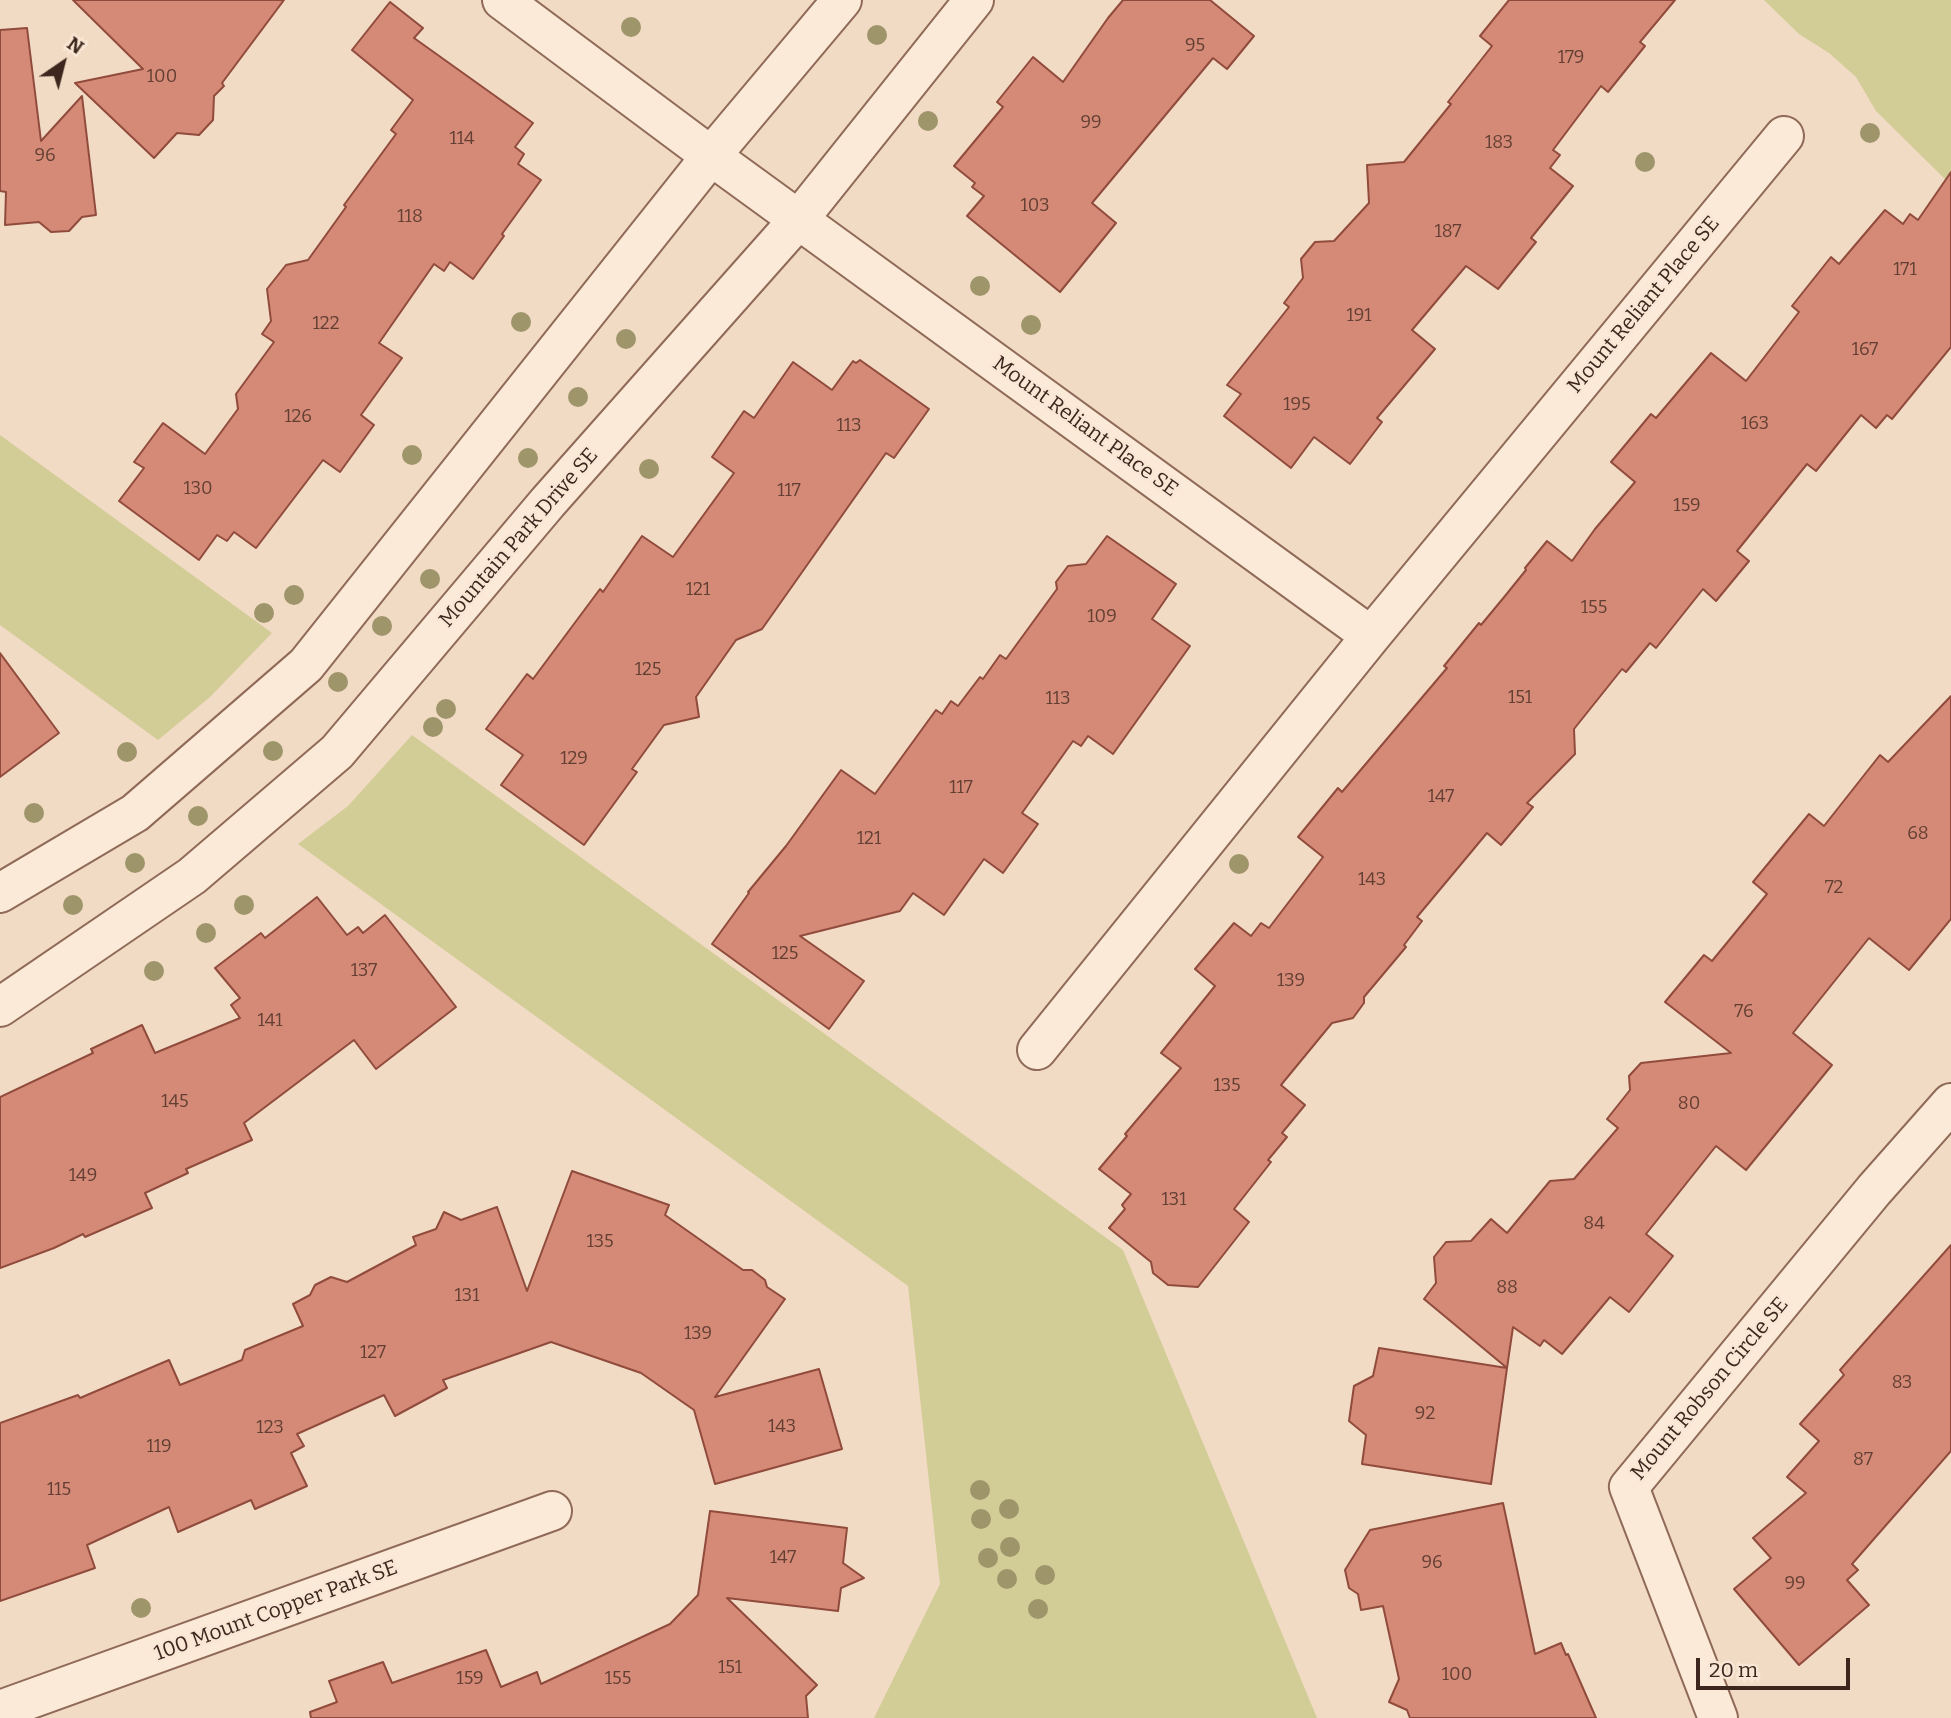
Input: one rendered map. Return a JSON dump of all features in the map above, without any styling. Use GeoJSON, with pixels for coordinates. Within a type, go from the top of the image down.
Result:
{"type":"FeatureCollection","features":[{"type":"Feature","properties":{"kind":"street","name":"Mount Reliant Place SE"},"geometry":{"type":"LineString","coordinates":[[502,0],[711,156],[1371,635]]}},
{"type":"Feature","properties":{"kind":"street"},"geometry":{"type":"LineString","coordinates":[[0,892],[135,813],[306,665],[711,156],[842,0]]}},
{"type":"Feature","properties":{"kind":"street","name":"Mountain Park Drive SE"},"geometry":{"type":"LineString","coordinates":[[0,1007],[192,876],[337,752],[548,502],[799,219],[974,0]]}},
{"type":"Feature","properties":{"kind":"street","name":"Mount Reliant Place SE"},"geometry":{"type":"LineString","coordinates":[[1037,1050],[1371,635],[1784,136]]}},
{"type":"Feature","properties":{"kind":"street","name":"Mount Robson Circle SE"},"geometry":{"type":"LineString","coordinates":[[1718,1718],[1629,1487],[1874,1190],[1951,1103]]}},
{"type":"Feature","properties":{"kind":"street","name":"100 Mount Copper Park SE"},"geometry":{"type":"LineString","coordinates":[[0,1710],[552,1511]]}},
{"type":"Feature","properties":{"kind":"shaded area"},"geometry":{"type":"Polygon","coordinates":[[[1764,0],[1951,0],[1951,185],[1876,111],[1856,77],[1829,53],[1799,34],[1764,0]]]}},
{"type":"Feature","properties":{"kind":"shaded area"},"geometry":{"type":"Polygon","coordinates":[[[0,435],[272,633],[210,697],[158,740],[0,625],[0,435]]]}},
{"type":"Feature","properties":{"kind":"shaded area"},"geometry":{"type":"Polygon","coordinates":[[[412,735],[1123,1250],[1317,1718],[874,1718],[940,1584],[908,1286],[298,844],[348,806],[412,735]]]}},
{"type":"Feature","properties":{"kind":"building"},"geometry":{"type":"Polygon","coordinates":[[[73,0],[284,0],[222,83],[224,86],[214,96],[213,120],[199,135],[177,133],[154,158],[75,83],[143,69],[73,0]]]}},
{"type":"Feature","properties":{"kind":"building"},"geometry":{"type":"Polygon","coordinates":[[[1123,0],[1210,0],[1254,36],[1227,69],[1213,58],[1092,203],[1116,223],[1060,292],[967,216],[984,196],[972,187],[975,183],[954,166],[1003,107],[997,102],[1033,57],[1063,82],[1123,0]]]}},
{"type":"Feature","properties":{"kind":"building"},"geometry":{"type":"Polygon","coordinates":[[[1509,0],[1675,0],[1640,42],[1645,46],[1608,92],[1601,86],[1553,150],[1560,155],[1550,168],[1573,186],[1531,238],[1536,242],[1498,289],[1466,266],[1412,330],[1435,349],[1377,418],[1382,422],[1350,464],[1314,437],[1291,468],[1224,416],[1241,394],[1227,385],[1289,307],[1284,303],[1303,278],[1301,259],[1315,242],[1334,241],[1369,203],[1367,165],[1404,162],[1451,104],[1448,102],[1492,46],[1480,36],[1509,0]]]}},
{"type":"Feature","properties":{"kind":"building"},"geometry":{"type":"Polygon","coordinates":[[[390,2],[423,28],[414,38],[533,123],[515,147],[524,154],[518,164],[541,180],[473,279],[450,262],[444,271],[434,264],[379,343],[402,358],[361,415],[374,425],[340,472],[323,460],[256,548],[234,532],[227,541],[217,535],[199,560],[119,501],[144,468],[134,462],[163,423],[205,454],[238,409],[236,394],[274,342],[262,334],[271,321],[267,289],[286,265],[308,260],[396,134],[391,130],[413,100],[352,50],[390,2]]]}},
{"type":"Feature","properties":{"kind":"building"},"geometry":{"type":"Polygon","coordinates":[[[27,28],[41,141],[82,96],[96,215],[82,217],[69,231],[51,232],[39,222],[5,225],[6,192],[0,191],[0,30],[27,28]]]}},
{"type":"Feature","properties":{"kind":"building"},"geometry":{"type":"Polygon","coordinates":[[[1951,172],[1951,347],[1892,419],[1887,415],[1876,428],[1861,415],[1816,471],[1807,464],[1737,551],[1749,561],[1716,601],[1703,589],[1656,648],[1650,643],[1626,672],[1622,669],[1574,729],[1575,754],[1527,803],[1533,807],[1501,845],[1487,833],[1417,917],[1422,921],[1404,945],[1406,947],[1364,997],[1364,1003],[1353,1018],[1332,1023],[1281,1085],[1305,1105],[1282,1133],[1287,1137],[1268,1160],[1271,1162],[1234,1209],[1249,1222],[1198,1287],[1168,1285],[1153,1273],[1151,1262],[1109,1228],[1125,1209],[1122,1205],[1131,1194],[1099,1169],[1181,1068],[1161,1053],[1215,986],[1195,969],[1234,923],[1251,936],[1261,923],[1269,928],[1323,857],[1298,837],[1338,788],[1342,792],[1447,668],[1444,666],[1505,596],[1547,541],[1572,561],[1635,482],[1611,462],[1651,414],[1656,418],[1711,353],[1746,381],[1799,312],[1792,306],[1831,257],[1839,264],[1885,210],[1903,224],[1910,214],[1918,220],[1951,172]]]}},
{"type":"Feature","properties":{"kind":"building"},"geometry":{"type":"Polygon","coordinates":[[[860,360],[929,409],[894,458],[886,453],[762,629],[736,640],[696,697],[699,717],[664,725],[632,769],[637,772],[584,845],[501,785],[523,755],[486,729],[527,674],[533,679],[600,589],[603,592],[642,536],[673,557],[734,473],[712,457],[744,411],[754,418],[793,362],[832,390],[853,361],[856,363],[860,360]]]}},
{"type":"Feature","properties":{"kind":"building"},"geometry":{"type":"Polygon","coordinates":[[[1107,536],[1176,584],[1152,619],[1190,646],[1113,754],[1088,736],[1081,746],[1073,741],[1022,813],[1038,824],[1003,873],[984,859],[944,915],[913,893],[900,911],[800,936],[864,981],[829,1029],[712,944],[841,770],[875,794],[936,710],[942,714],[951,701],[958,706],[980,677],[983,679],[1000,655],[1006,659],[1057,589],[1056,582],[1068,566],[1086,564],[1107,536]]]}},
{"type":"Feature","properties":{"kind":"building"},"geometry":{"type":"Polygon","coordinates":[[[0,653],[59,733],[0,777],[0,653]]]}},
{"type":"Feature","properties":{"kind":"building"},"geometry":{"type":"Polygon","coordinates":[[[1951,696],[1951,919],[1909,970],[1869,938],[1793,1033],[1832,1065],[1746,1170],[1716,1146],[1646,1234],[1673,1256],[1629,1312],[1610,1297],[1562,1354],[1544,1340],[1540,1346],[1513,1327],[1507,1368],[1424,1299],[1436,1283],[1434,1257],[1446,1242],[1471,1241],[1491,1219],[1507,1233],[1550,1181],[1574,1179],[1618,1128],[1607,1119],[1630,1090],[1629,1076],[1641,1063],[1731,1053],[1665,1002],[1704,955],[1712,961],[1767,894],[1753,882],[1809,814],[1824,826],[1880,755],[1888,762],[1951,696]]]}},
{"type":"Feature","properties":{"kind":"building"},"geometry":{"type":"Polygon","coordinates":[[[317,897],[347,935],[358,927],[363,933],[385,915],[456,1007],[376,1069],[354,1040],[244,1123],[252,1140],[186,1169],[188,1173],[145,1193],[152,1208],[85,1237],[83,1234],[0,1268],[0,1097],[93,1053],[91,1049],[142,1025],[155,1053],[240,1018],[231,1005],[240,998],[215,968],[261,933],[265,938],[317,897]]]}},
{"type":"Feature","properties":{"kind":"building"},"geometry":{"type":"Polygon","coordinates":[[[572,1171],[669,1205],[665,1215],[743,1270],[752,1270],[765,1280],[767,1287],[785,1299],[715,1397],[819,1369],[842,1449],[715,1484],[694,1410],[641,1373],[551,1342],[443,1380],[447,1388],[395,1416],[384,1395],[297,1434],[304,1446],[291,1453],[307,1486],[255,1509],[251,1500],[178,1532],[169,1507],[87,1545],[95,1568],[0,1601],[0,1423],[78,1395],[80,1398],[169,1360],[180,1385],[242,1360],[245,1350],[303,1326],[293,1304],[310,1295],[315,1285],[331,1277],[347,1282],[416,1245],[413,1237],[436,1229],[444,1212],[461,1220],[497,1207],[527,1291],[572,1171]]]}},
{"type":"Feature","properties":{"kind":"building"},"geometry":{"type":"Polygon","coordinates":[[[1951,1245],[1951,1451],[1852,1564],[1858,1570],[1847,1580],[1869,1605],[1799,1665],[1734,1589],[1771,1558],[1753,1538],[1806,1493],[1787,1477],[1819,1441],[1800,1424],[1844,1375],[1840,1370],[1951,1245]]]}},
{"type":"Feature","properties":{"kind":"building"},"geometry":{"type":"Polygon","coordinates":[[[1379,1348],[1507,1368],[1491,1484],[1362,1464],[1366,1435],[1349,1421],[1354,1386],[1373,1376],[1379,1348]]]}},
{"type":"Feature","properties":{"kind":"building"},"geometry":{"type":"Polygon","coordinates":[[[1503,1503],[1535,1654],[1561,1643],[1596,1718],[1410,1718],[1407,1710],[1389,1702],[1399,1679],[1383,1606],[1361,1610],[1358,1594],[1349,1588],[1345,1570],[1370,1530],[1503,1503]]]}},
{"type":"Feature","properties":{"kind":"building"},"geometry":{"type":"Polygon","coordinates":[[[710,1511],[847,1528],[843,1563],[864,1578],[841,1588],[838,1611],[727,1598],[817,1685],[806,1696],[808,1718],[311,1718],[310,1712],[337,1702],[329,1681],[383,1662],[392,1683],[486,1650],[501,1687],[537,1672],[541,1684],[670,1624],[698,1595],[710,1511]]]}}]}
